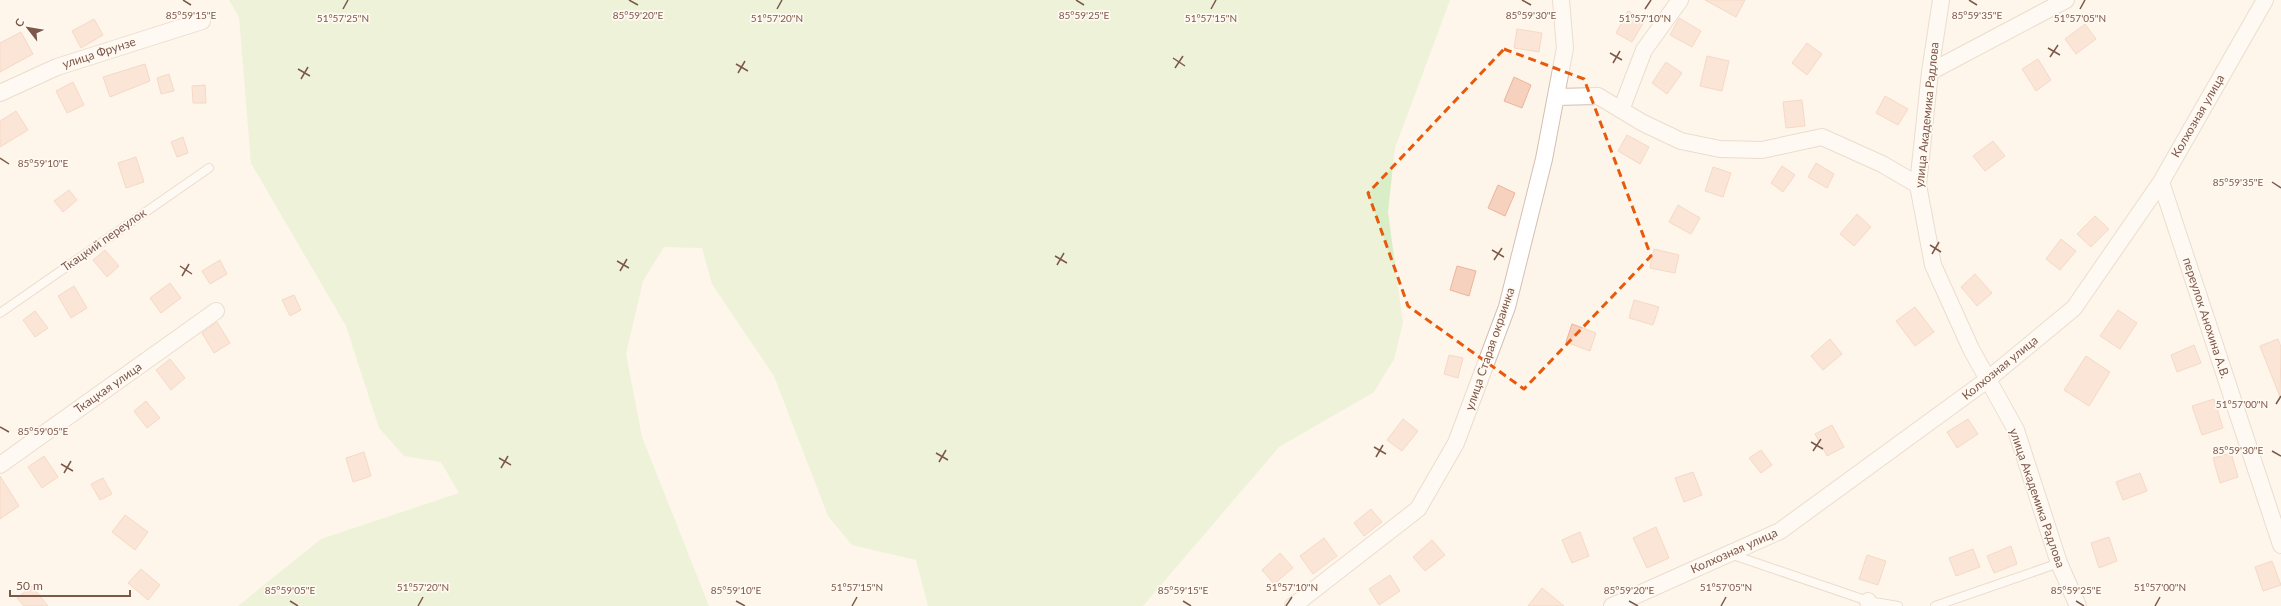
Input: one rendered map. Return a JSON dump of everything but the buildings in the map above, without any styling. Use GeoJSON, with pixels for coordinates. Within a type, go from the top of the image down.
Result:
{"type":"FeatureCollection","features":[{"type":"Feature","properties":{"kind":"street","name":"улица Старая окраинка"},"geometry":{"type":"LineString","coordinates":[[1293,606],[1418,509],[1456,443],[1507,307],[1544,159],[1566,48],[1561,0]]}},
{"type":"Feature","properties":{"kind":"street"},"geometry":{"type":"LineString","coordinates":[[1620,110],[1644,50],[1680,0]]}},
{"type":"Feature","properties":{"kind":"street","name":"улица Академика Радлова"},"geometry":{"type":"LineString","coordinates":[[1941,0],[1930,72],[1918,185],[1933,265],[1971,349],[2016,430],[2059,563],[2078,606]]}},
{"type":"Feature","properties":{"kind":"street"},"geometry":{"type":"LineString","coordinates":[[1930,72],[2066,0]]}},
{"type":"Feature","properties":{"kind":"street","name":"Колхозная улица"},"geometry":{"type":"LineString","coordinates":[[1612,606],[1780,531],[1987,380],[2074,308],[2161,182],[2265,0]]}},
{"type":"Feature","properties":{"kind":"street","name":"улица Фрунзе"},"geometry":{"type":"LineString","coordinates":[[0,93],[57,67],[202,21]]}},
{"type":"Feature","properties":{"kind":"street"},"geometry":{"type":"LineString","coordinates":[[1556,97],[1598,96],[1643,123],[1681,141],[1720,149],[1762,150],[1822,137],[1882,164],[1918,185]]}},
{"type":"Feature","properties":{"kind":"street","name":"переулок Анохина А.В."},"geometry":{"type":"LineString","coordinates":[[2161,182],[2281,545]]}},
{"type":"Feature","properties":{"kind":"street","name":"Ткацкая улица"},"geometry":{"type":"LineString","coordinates":[[0,465],[216,311]]}},
{"type":"Feature","properties":{"kind":"lane","name":"Ткацкий переулок"},"geometry":{"type":"LineString","coordinates":[[0,313],[209,168]]}},
{"type":"Feature","properties":{"kind":"lane"},"geometry":{"type":"LineString","coordinates":[[1729,554],[1868,604],[1898,606]]}},
{"type":"Feature","properties":{"kind":"lane"},"geometry":{"type":"LineString","coordinates":[[1936,606],[2059,563]]}},
{"type":"Feature","properties":{"kind":"highlighted area"},"geometry":{"type":"Polygon","coordinates":[[[1504,49],[1584,79],[1651,256],[1524,389],[1408,306],[1368,193],[1504,49]]]}},
{"type":"Feature","properties":{"kind":"green space"},"geometry":{"type":"Polygon","coordinates":[[[229,0],[1450,0],[1395,148],[1388,212],[1403,323],[1394,359],[1374,392],[1279,447],[1143,606],[928,606],[916,560],[852,545],[828,516],[774,376],[712,284],[702,248],[664,247],[643,281],[626,354],[642,437],[709,606],[238,606],[321,539],[459,493],[441,462],[404,456],[379,428],[346,326],[251,163],[239,17],[229,0]]]}}]}
